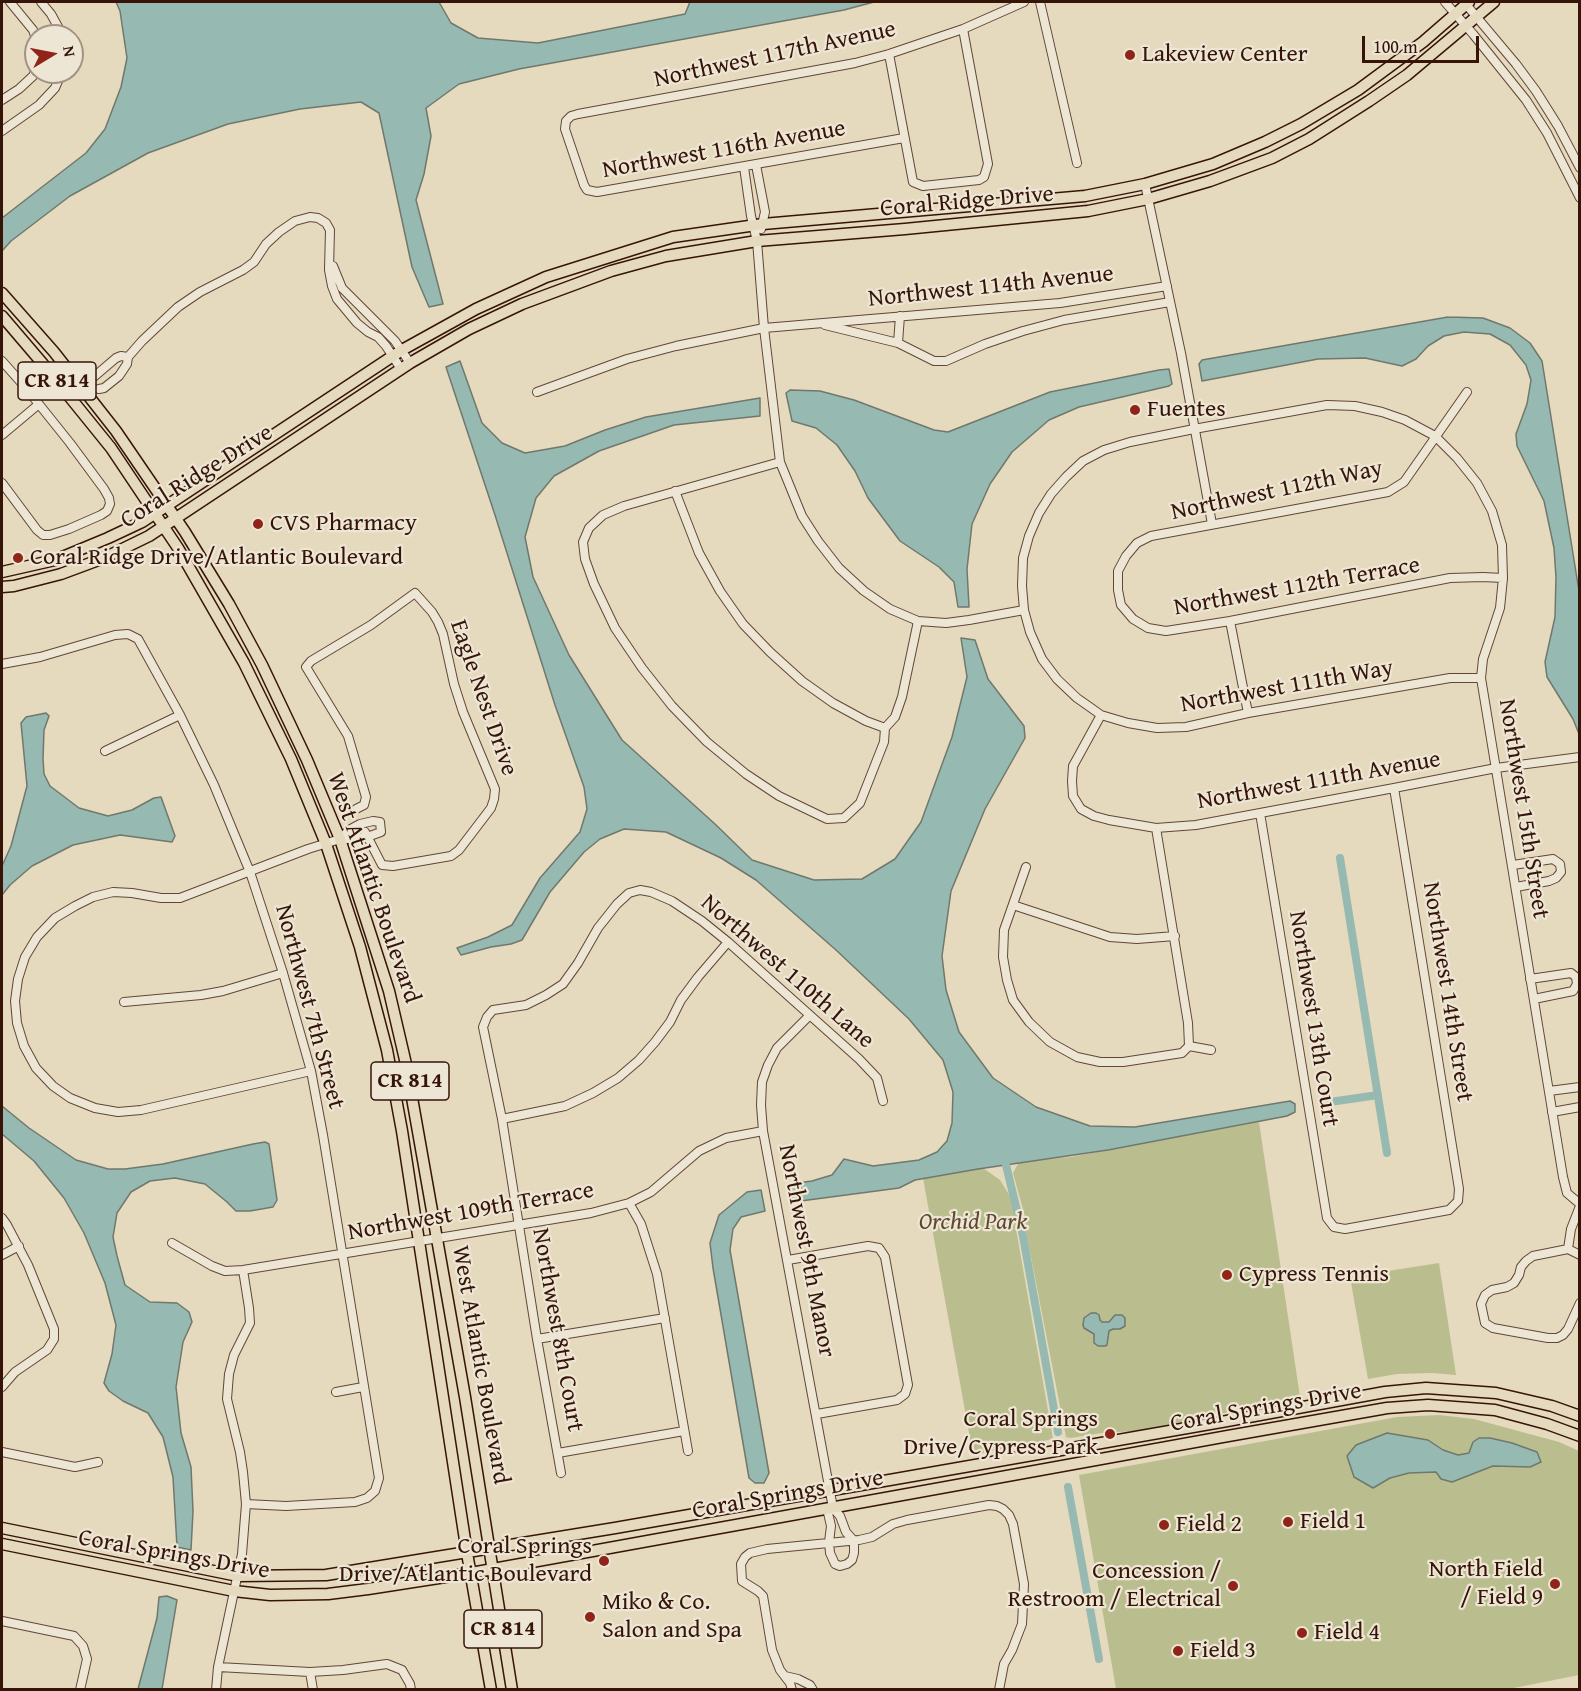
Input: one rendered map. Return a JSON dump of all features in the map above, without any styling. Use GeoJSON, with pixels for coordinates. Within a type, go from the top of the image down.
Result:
{"type":"FeatureCollection","features":[{"type":"Feature","properties":{"kind":"main road","name":"Coral Ridge Drive"},"geometry":{"type":"LineString","coordinates":[[2,572],[77,552],[142,522],[398,353],[476,309],[546,277],[673,237],[758,224],[1085,196],[1145,184],[1213,164],[1301,124],[1358,90],[1423,42],[1466,2]]}},
{"type":"Feature","properties":{"kind":"main road","name":"Coral Ridge Drive"},"geometry":{"type":"LineString","coordinates":[[2,587],[61,574],[96,561],[149,536],[405,366],[522,304],[600,275],[666,256],[757,241],[1059,215],[1148,199],[1210,181],[1272,158],[1309,139],[1370,101],[1407,75],[1494,2]]}},
{"type":"Feature","properties":{"kind":"main road","name":"West Atlantic Boulevard"},"geometry":{"type":"LineString","coordinates":[[2,293],[82,387],[94,392],[116,431],[177,519],[229,604],[262,665],[307,760],[340,839],[389,991],[414,1104],[512,1689]]}},
{"type":"Feature","properties":{"kind":"main road","name":"West Atlantic Boulevard"},"geometry":{"type":"LineString","coordinates":[[2,316],[111,448],[200,585],[244,663],[291,759],[326,844],[360,947],[387,1050],[420,1242],[467,1553],[491,1689]]}},
{"type":"Feature","properties":{"kind":"main road","name":"Coral Springs Drive"},"geometry":{"type":"LineString","coordinates":[[2,1528],[237,1576],[326,1575],[467,1553],[1395,1390],[1426,1388],[1496,1393],[1552,1406],[1580,1416]]}},
{"type":"Feature","properties":{"kind":"main road","name":"Coral Springs Drive"},"geometry":{"type":"LineString","coordinates":[[2,1544],[234,1591],[270,1595],[328,1594],[471,1573],[1388,1408],[1428,1405],[1495,1410],[1579,1434]]}},
{"type":"Feature","properties":{"kind":"street"},"geometry":{"type":"LineString","coordinates":[[10,2],[28,24]]}},
{"type":"Feature","properties":{"kind":"street"},"geometry":{"type":"LineString","coordinates":[[41,2],[56,24]]}},
{"type":"Feature","properties":{"kind":"street","name":"Northwest 117th Avenue"},"geometry":{"type":"LineString","coordinates":[[574,156],[565,129],[566,121],[571,116],[855,63],[963,29],[1024,2]]}},
{"type":"Feature","properties":{"kind":"street"},"geometry":{"type":"LineString","coordinates":[[1040,2],[1077,163]]}},
{"type":"Feature","properties":{"kind":"street"},"geometry":{"type":"LineString","coordinates":[[1444,2],[1526,100],[1547,133],[1580,198]]}},
{"type":"Feature","properties":{"kind":"street"},"geometry":{"type":"LineString","coordinates":[[1466,2],[1536,92],[1558,126],[1580,168]]}},
{"type":"Feature","properties":{"kind":"street"},"geometry":{"type":"LineString","coordinates":[[889,54],[912,182],[923,186],[979,180],[984,177],[988,164],[963,29]]}},
{"type":"Feature","properties":{"kind":"street"},"geometry":{"type":"LineString","coordinates":[[2,100],[25,84]]}},
{"type":"Feature","properties":{"kind":"street"},"geometry":{"type":"LineString","coordinates":[[2,131],[39,105],[57,84]]}},
{"type":"Feature","properties":{"kind":"street","name":"Northwest 116th Avenue"},"geometry":{"type":"LineString","coordinates":[[574,156],[587,190],[597,192],[904,138]]}},
{"type":"Feature","properties":{"kind":"street"},"geometry":{"type":"LineString","coordinates":[[756,165],[765,212],[758,224]]}},
{"type":"Feature","properties":{"kind":"street"},"geometry":{"type":"LineString","coordinates":[[744,167],[758,224],[757,241],[764,328],[780,462],[802,516],[839,568],[864,591],[890,609],[918,621],[946,623],[1024,610]]}},
{"type":"Feature","properties":{"kind":"street"},"geometry":{"type":"LineString","coordinates":[[1145,184],[1167,286],[1212,524]]}},
{"type":"Feature","properties":{"kind":"street"},"geometry":{"type":"LineString","coordinates":[[94,392],[101,383],[122,370],[127,364],[128,357],[142,340],[178,307],[200,292],[243,270],[254,262],[267,243],[279,232],[295,221],[310,217],[318,218],[326,223],[330,230],[329,270],[337,299],[363,328],[398,353]]}},
{"type":"Feature","properties":{"kind":"street"},"geometry":{"type":"LineString","coordinates":[[330,260],[342,288],[391,338],[405,366]]}},
{"type":"Feature","properties":{"kind":"street","name":"Northwest 114th Avenue"},"geometry":{"type":"LineString","coordinates":[[537,392],[636,357],[676,346],[764,328],[1060,303],[1167,286]]}},
{"type":"Feature","properties":{"kind":"street","name":"Northwest 114th Avenue"},"geometry":{"type":"LineString","coordinates":[[819,323],[898,343],[934,361],[946,361],[985,344],[1064,320],[1170,302]]}},
{"type":"Feature","properties":{"kind":"street"},"geometry":{"type":"LineString","coordinates":[[346,311],[356,303]]}},
{"type":"Feature","properties":{"kind":"street"},"geometry":{"type":"LineString","coordinates":[[1060,303],[1064,320]]}},
{"type":"Feature","properties":{"kind":"street"},"geometry":{"type":"LineString","coordinates":[[898,343],[900,316]]}},
{"type":"Feature","properties":{"kind":"street"},"geometry":{"type":"LineString","coordinates":[[82,387],[114,360],[121,356],[128,357]]}},
{"type":"Feature","properties":{"kind":"street"},"geometry":{"type":"LineString","coordinates":[[114,360],[122,370]]}},
{"type":"Feature","properties":{"kind":"street"},"geometry":{"type":"LineString","coordinates":[[2,361],[39,404],[104,489],[110,504],[107,511],[101,515],[69,530],[43,535],[2,483]]}},
{"type":"Feature","properties":{"kind":"street","name":"Northwest 112th Way"},"geometry":{"type":"LineString","coordinates":[[1118,590],[1118,571],[1126,556],[1137,543],[1151,536],[1388,492],[1404,482],[1467,392]]}},
{"type":"Feature","properties":{"kind":"street"},"geometry":{"type":"LineString","coordinates":[[2,435],[39,404]]}},
{"type":"Feature","properties":{"kind":"street","name":"Northwest 15th Street"},"geometry":{"type":"LineString","coordinates":[[1066,477],[1083,461],[1104,450],[1130,442],[1327,405],[1355,406],[1405,420],[1435,436],[1477,483],[1492,511],[1502,544],[1503,578],[1500,608],[1483,659],[1481,678],[1567,1193],[1580,1205]]}},
{"type":"Feature","properties":{"kind":"street"},"geometry":{"type":"LineString","coordinates":[[780,462],[624,506],[603,515],[589,528],[584,542],[585,559],[594,584],[615,628],[642,668],[672,706],[707,742],[746,774],[779,796],[827,819],[844,818],[860,803],[884,742],[885,728],[895,717],[902,697],[918,621]]}},
{"type":"Feature","properties":{"kind":"street","name":"Northwest 111th Way"},"geometry":{"type":"LineString","coordinates":[[1066,477],[1051,494],[1039,513],[1029,536],[1023,558],[1024,610],[1030,632],[1042,659],[1057,679],[1077,698],[1101,714],[1128,723],[1157,728],[1186,727],[1248,713],[1450,678],[1481,678]]}},
{"type":"Feature","properties":{"kind":"street"},"geometry":{"type":"LineString","coordinates":[[675,490],[699,554],[720,591],[743,624],[802,681],[833,703],[866,721],[885,728]]}},
{"type":"Feature","properties":{"kind":"street","name":"Northwest 112th Terrace"},"geometry":{"type":"LineString","coordinates":[[1118,590],[1121,605],[1133,619],[1148,628],[1166,631],[1230,621],[1450,578],[1503,578]]}},
{"type":"Feature","properties":{"kind":"street","name":"Eagle Nest Drive"},"geometry":{"type":"LineString","coordinates":[[356,808],[364,805],[366,797],[350,741],[306,667],[415,593],[432,612],[443,634],[459,701],[495,789],[494,799],[491,808],[459,850],[451,856],[393,866],[382,865],[360,824]]}},
{"type":"Feature","properties":{"kind":"street"},"geometry":{"type":"LineString","coordinates":[[1230,621],[1248,713]]}},
{"type":"Feature","properties":{"kind":"street","name":"Northwest 7th Street"},"geometry":{"type":"LineString","coordinates":[[2,664],[40,657],[115,635],[128,634],[138,639],[214,785],[250,872],[283,973],[311,1071],[379,1478],[375,1491],[367,1498],[355,1502],[298,1505],[246,1504]]}},
{"type":"Feature","properties":{"kind":"street","name":"Northwest 111th Avenue"},"geometry":{"type":"LineString","coordinates":[[1101,714],[1073,766],[1071,781],[1073,796],[1081,809],[1094,816],[1156,828],[1196,825],[1496,768],[1580,757]]}},
{"type":"Feature","properties":{"kind":"street"},"geometry":{"type":"LineString","coordinates":[[105,751],[180,716]]}},
{"type":"Feature","properties":{"kind":"street","name":"Northwest 14th Street"},"geometry":{"type":"LineString","coordinates":[[1334,1227],[1345,1229],[1449,1210],[1458,1201],[1460,1189],[1394,788]]}},
{"type":"Feature","properties":{"kind":"street","name":"Northwest 13th Court"},"geometry":{"type":"LineString","coordinates":[[1260,813],[1326,1218],[1334,1227]]}},
{"type":"Feature","properties":{"kind":"street"},"geometry":{"type":"LineString","coordinates":[[311,1071],[141,1110],[118,1112],[95,1108],[70,1098],[53,1086],[36,1068],[24,1046],[17,1023],[15,1001],[18,979],[25,957],[37,937],[55,918],[93,897],[113,892],[180,898],[308,849],[340,839],[368,837],[381,832],[380,822],[360,824],[340,839]]}},
{"type":"Feature","properties":{"kind":"street"},"geometry":{"type":"LineString","coordinates":[[1026,867],[1004,930],[1003,957],[1013,999],[1029,1022],[1050,1042],[1077,1057],[1100,1062],[1123,1062],[1182,1053],[1189,1046],[1189,1029],[1156,828]]}},
{"type":"Feature","properties":{"kind":"street"},"geometry":{"type":"LineString","coordinates":[[1513,865],[1553,859],[1560,864],[1561,872],[1549,882],[1516,887]]}},
{"type":"Feature","properties":{"kind":"street","name":"Northwest 110th Lane"},"geometry":{"type":"LineString","coordinates":[[486,1017],[494,1010],[526,1005],[563,984],[598,928],[617,904],[629,893],[640,890],[651,892],[672,901],[702,921],[859,1059],[877,1078],[883,1101]]}},
{"type":"Feature","properties":{"kind":"street"},"geometry":{"type":"LineString","coordinates":[[1013,905],[1110,937],[1137,939],[1175,936]]}},
{"type":"Feature","properties":{"kind":"street"},"geometry":{"type":"LineString","coordinates":[[502,1119],[565,1106],[594,1093],[618,1078],[655,1042],[670,1022],[681,1000],[728,942]]}},
{"type":"Feature","properties":{"kind":"street"},"geometry":{"type":"LineString","coordinates":[[124,1002],[224,991],[283,973]]}},
{"type":"Feature","properties":{"kind":"street"},"geometry":{"type":"LineString","coordinates":[[1530,979],[1571,973],[1576,977],[1577,984],[1573,991],[1534,999]]}},
{"type":"Feature","properties":{"kind":"street","name":"Northwest 9th Manor"},"geometry":{"type":"LineString","coordinates":[[810,1015],[777,1048],[762,1082],[760,1105],[833,1508]]}},
{"type":"Feature","properties":{"kind":"street","name":"Northwest 8th Court"},"geometry":{"type":"LineString","coordinates":[[486,1017],[483,1027],[502,1119],[561,1473]]}},
{"type":"Feature","properties":{"kind":"street"},"geometry":{"type":"LineString","coordinates":[[1189,1046],[1211,1050]]}},
{"type":"Feature","properties":{"kind":"street"},"geometry":{"type":"LineString","coordinates":[[1549,1091],[1580,1087]]}},
{"type":"Feature","properties":{"kind":"street"},"geometry":{"type":"LineString","coordinates":[[1552,1112],[1580,1107]]}},
{"type":"Feature","properties":{"kind":"street","name":"Northwest 109th Terrace"},"geometry":{"type":"LineString","coordinates":[[172,1243],[225,1271],[243,1270],[591,1213],[629,1203],[651,1192],[699,1151],[726,1138],[763,1131]]}},
{"type":"Feature","properties":{"kind":"street"},"geometry":{"type":"LineString","coordinates":[[629,1203],[641,1224],[657,1274],[688,1452]]}},
{"type":"Feature","properties":{"kind":"street"},"geometry":{"type":"LineString","coordinates":[[1568,1250],[1571,1228],[1580,1205]]}},
{"type":"Feature","properties":{"kind":"street"},"geometry":{"type":"LineString","coordinates":[[2,1218],[28,1265],[54,1329],[54,1339],[47,1350],[15,1372],[2,1387]]}},
{"type":"Feature","properties":{"kind":"street"},"geometry":{"type":"LineString","coordinates":[[2,1255],[19,1246]]}},
{"type":"Feature","properties":{"kind":"street"},"geometry":{"type":"LineString","coordinates":[[788,1260],[868,1246],[879,1248],[885,1257],[908,1384],[905,1394],[897,1400],[817,1414]]}},
{"type":"Feature","properties":{"kind":"street"},"geometry":{"type":"LineString","coordinates":[[1580,1255],[1568,1250],[1533,1256],[1521,1267],[1514,1283],[1492,1290],[1485,1295],[1481,1304],[1485,1323],[1493,1328],[1557,1338],[1568,1329],[1580,1303]]}},
{"type":"Feature","properties":{"kind":"street"},"geometry":{"type":"LineString","coordinates":[[216,1689],[242,1554],[246,1504],[240,1452],[227,1399],[228,1374],[249,1323],[243,1270]]}},
{"type":"Feature","properties":{"kind":"street"},"geometry":{"type":"LineString","coordinates":[[537,1339],[665,1318]]}},
{"type":"Feature","properties":{"kind":"street"},"geometry":{"type":"LineString","coordinates":[[336,1392],[363,1388]]}},
{"type":"Feature","properties":{"kind":"street"},"geometry":{"type":"LineString","coordinates":[[558,1452],[684,1431]]}},
{"type":"Feature","properties":{"kind":"street"},"geometry":{"type":"LineString","coordinates":[[2,1452],[75,1467],[98,1462]]}},
{"type":"Feature","properties":{"kind":"street"},"geometry":{"type":"LineString","coordinates":[[792,1689],[780,1670],[772,1650],[763,1596],[742,1581],[741,1564],[745,1557],[750,1553],[767,1549],[854,1541],[872,1537],[893,1524],[907,1520],[989,1505],[997,1506],[1009,1515],[1013,1524],[1024,1584],[1022,1624],[1004,1664],[999,1689]]}},
{"type":"Feature","properties":{"kind":"street"},"geometry":{"type":"LineString","coordinates":[[833,1508],[840,1516],[846,1532],[854,1541],[852,1560],[840,1566],[836,1564],[832,1559],[829,1542],[831,1526],[828,1513],[833,1508]]}},
{"type":"Feature","properties":{"kind":"street"},"geometry":{"type":"LineString","coordinates":[[2,1621],[74,1636],[83,1646],[87,1659],[80,1689]]}},
{"type":"Feature","properties":{"kind":"street"},"geometry":{"type":"LineString","coordinates":[[219,1667],[310,1672],[387,1664],[402,1670],[411,1689]]}},
{"type":"Feature","properties":{"kind":"street"},"geometry":{"type":"LineString","coordinates":[[310,1672],[313,1689]]}},
{"type":"Feature","properties":{"kind":"street"},"geometry":{"type":"LineString","coordinates":[[785,1676],[798,1679],[813,1689]]}},
{"type":"Feature","properties":{"kind":"green space","name":"Orchid Park"},"geometry":{"type":"Polygon","coordinates":[[[1259,1122],[1300,1397],[1138,1431],[1066,1437],[1025,1226],[1016,1229],[1053,1439],[973,1455],[923,1178],[983,1168],[1000,1180],[1011,1198],[1016,1222],[1026,1220],[1013,1173],[1019,1162],[1071,1157],[1259,1122]]]}},
{"type":"Feature","properties":{"kind":"green space"},"geometry":{"type":"Polygon","coordinates":[[[1439,1263],[1456,1375],[1397,1374],[1368,1379],[1350,1277],[1439,1263]]]}},
{"type":"Feature","properties":{"kind":"green space"},"geometry":{"type":"Polygon","coordinates":[[[1439,1415],[1474,1419],[1559,1442],[1579,1451],[1579,1675],[1504,1690],[1116,1689],[1079,1475],[1397,1417],[1439,1415]]]}},
{"type":"Feature","properties":{"kind":"water"},"geometry":{"type":"Polygon","coordinates":[[[116,2],[439,2],[451,23],[478,38],[538,43],[685,14],[690,2],[874,2],[844,10],[519,69],[459,84],[426,108],[431,136],[424,174],[416,200],[443,304],[429,307],[412,267],[379,113],[361,102],[300,109],[228,124],[148,153],[70,196],[11,241],[2,251],[2,218],[86,153],[105,129],[121,87],[127,58],[120,11],[116,2]]]}},
{"type":"Feature","properties":{"kind":"water"},"geometry":{"type":"Polygon","coordinates":[[[1448,317],[1483,318],[1510,328],[1530,343],[1542,361],[1579,591],[1579,734],[1573,719],[1547,677],[1545,662],[1555,617],[1554,548],[1544,501],[1517,446],[1516,434],[1527,404],[1531,380],[1526,365],[1510,345],[1490,334],[1464,332],[1444,336],[1428,346],[1416,359],[1402,366],[1365,358],[1318,359],[1202,381],[1199,364],[1202,360],[1448,317]]]}},
{"type":"Feature","properties":{"kind":"water"},"geometry":{"type":"Polygon","coordinates":[[[460,361],[482,423],[502,443],[525,453],[565,446],[646,417],[760,398],[760,416],[674,425],[599,451],[554,476],[536,498],[525,537],[533,577],[569,655],[622,740],[752,860],[814,880],[862,879],[895,859],[921,822],[952,737],[967,677],[961,638],[975,640],[988,679],[1024,726],[1025,738],[985,809],[951,891],[942,956],[946,990],[959,1032],[993,1078],[1036,1107],[1090,1126],[1135,1127],[1290,1101],[1295,1104],[1295,1112],[1287,1116],[1108,1150],[915,1180],[899,1188],[793,1202],[790,1184],[832,1175],[844,1159],[873,1166],[919,1160],[937,1152],[947,1141],[952,1123],[953,1092],[943,1060],[909,1019],[836,950],[756,880],[721,858],[666,832],[624,829],[600,839],[584,852],[550,892],[522,940],[461,955],[457,948],[488,937],[512,925],[540,878],[580,832],[587,809],[584,787],[555,705],[446,367],[460,361]]]}},
{"type":"Feature","properties":{"kind":"water"},"geometry":{"type":"Polygon","coordinates":[[[1169,369],[1172,384],[1169,386],[1079,407],[1049,420],[1012,452],[990,484],[972,524],[967,569],[969,607],[958,607],[954,582],[939,567],[900,541],[868,498],[855,471],[837,445],[816,428],[792,421],[786,393],[790,390],[820,391],[854,400],[934,430],[948,432],[1050,392],[1169,369]]]}},
{"type":"Feature","properties":{"kind":"water"},"geometry":{"type":"Polygon","coordinates":[[[46,713],[49,716],[44,730],[43,759],[44,774],[50,786],[79,808],[108,816],[132,810],[154,798],[161,797],[175,836],[172,842],[120,835],[73,845],[32,866],[2,895],[2,866],[11,846],[27,786],[21,723],[26,717],[46,713]]]}},
{"type":"Feature","properties":{"kind":"water"},"geometry":{"type":"Polygon","coordinates":[[[2,1106],[29,1128],[76,1160],[108,1169],[163,1164],[253,1144],[265,1142],[269,1144],[277,1200],[273,1207],[236,1211],[205,1184],[175,1178],[150,1181],[131,1192],[117,1213],[113,1237],[125,1285],[150,1302],[177,1303],[189,1312],[192,1322],[183,1342],[176,1387],[181,1433],[191,1467],[193,1511],[191,1550],[177,1547],[173,1477],[163,1437],[148,1413],[123,1401],[109,1391],[104,1383],[112,1354],[116,1325],[105,1283],[84,1233],[64,1198],[34,1161],[2,1134],[2,1106]]]}},
{"type":"Feature","properties":{"kind":"water"},"geometry":{"type":"Polygon","coordinates":[[[761,1190],[765,1211],[741,1217],[733,1229],[730,1250],[769,1473],[764,1483],[755,1483],[749,1478],[710,1243],[719,1215],[747,1192],[761,1190]]]}},
{"type":"Feature","properties":{"kind":"water"},"geometry":{"type":"Polygon","coordinates":[[[1091,1313],[1099,1315],[1102,1322],[1109,1322],[1115,1315],[1122,1315],[1125,1318],[1125,1326],[1109,1331],[1107,1345],[1098,1346],[1094,1343],[1094,1334],[1083,1325],[1084,1318],[1091,1313]]]}},
{"type":"Feature","properties":{"kind":"water"},"geometry":{"type":"Polygon","coordinates":[[[1387,1433],[1428,1440],[1443,1450],[1458,1455],[1469,1453],[1473,1442],[1479,1438],[1490,1438],[1537,1452],[1541,1462],[1530,1467],[1493,1466],[1452,1482],[1441,1479],[1436,1472],[1409,1473],[1390,1478],[1373,1488],[1354,1477],[1347,1456],[1356,1445],[1387,1433]]]}},
{"type":"Feature","properties":{"kind":"water"},"geometry":{"type":"Polygon","coordinates":[[[167,1596],[177,1600],[162,1689],[138,1689],[157,1618],[159,1597],[167,1596]]]}},
{"type":"Feature","properties":{"kind":"waterway"},"geometry":{"type":"LineString","coordinates":[[1340,858],[1387,1153]]}},
{"type":"Feature","properties":{"kind":"waterway"},"geometry":{"type":"LineString","coordinates":[[1323,1103],[1378,1095]]}},
{"type":"Feature","properties":{"kind":"waterway"},"geometry":{"type":"LineString","coordinates":[[1006,1165],[1023,1236],[1058,1432]]}},
{"type":"Feature","properties":{"kind":"waterway"},"geometry":{"type":"LineString","coordinates":[[1068,1487],[1099,1659]]}},
{"type":"Feature","properties":{"kind":"place","name":"Lakeview Center"},"geometry":{"type":"Point","coordinates":[1130,55]}},
{"type":"Feature","properties":{"kind":"place","name":"Fuentes"},"geometry":{"type":"Point","coordinates":[1135,410]}},
{"type":"Feature","properties":{"kind":"place","name":"CVS Pharmacy"},"geometry":{"type":"Point","coordinates":[258,524]}},
{"type":"Feature","properties":{"kind":"place","name":"Coral Ridge Drive/Atlantic Boulevard"},"geometry":{"type":"Point","coordinates":[18,558]}},
{"type":"Feature","properties":{"kind":"place","name":"Cypress Tennis"},"geometry":{"type":"Point","coordinates":[1227,1275]}},
{"type":"Feature","properties":{"kind":"place","name":"Coral Springs Drive/Cypress Park"},"geometry":{"type":"Point","coordinates":[1110,1434]}},
{"type":"Feature","properties":{"kind":"place","name":"Field 1"},"geometry":{"type":"Point","coordinates":[1288,1522]}},
{"type":"Feature","properties":{"kind":"place","name":"Field 2"},"geometry":{"type":"Point","coordinates":[1164,1525]}},
{"type":"Feature","properties":{"kind":"place","name":"Coral Springs Drive/Atlantic Boulevard"},"geometry":{"type":"Point","coordinates":[604,1561]}},
{"type":"Feature","properties":{"kind":"place","name":"North Field / Field 9"},"geometry":{"type":"Point","coordinates":[1555,1584]}},
{"type":"Feature","properties":{"kind":"place","name":"Concession / Restroom / Electrical"},"geometry":{"type":"Point","coordinates":[1233,1586]}},
{"type":"Feature","properties":{"kind":"place","name":"Miko & Co. Salon and Spa"},"geometry":{"type":"Point","coordinates":[590,1617]}},
{"type":"Feature","properties":{"kind":"place","name":"Field 4"},"geometry":{"type":"Point","coordinates":[1302,1633]}},
{"type":"Feature","properties":{"kind":"place","name":"Field 3"},"geometry":{"type":"Point","coordinates":[1178,1651]}}]}
